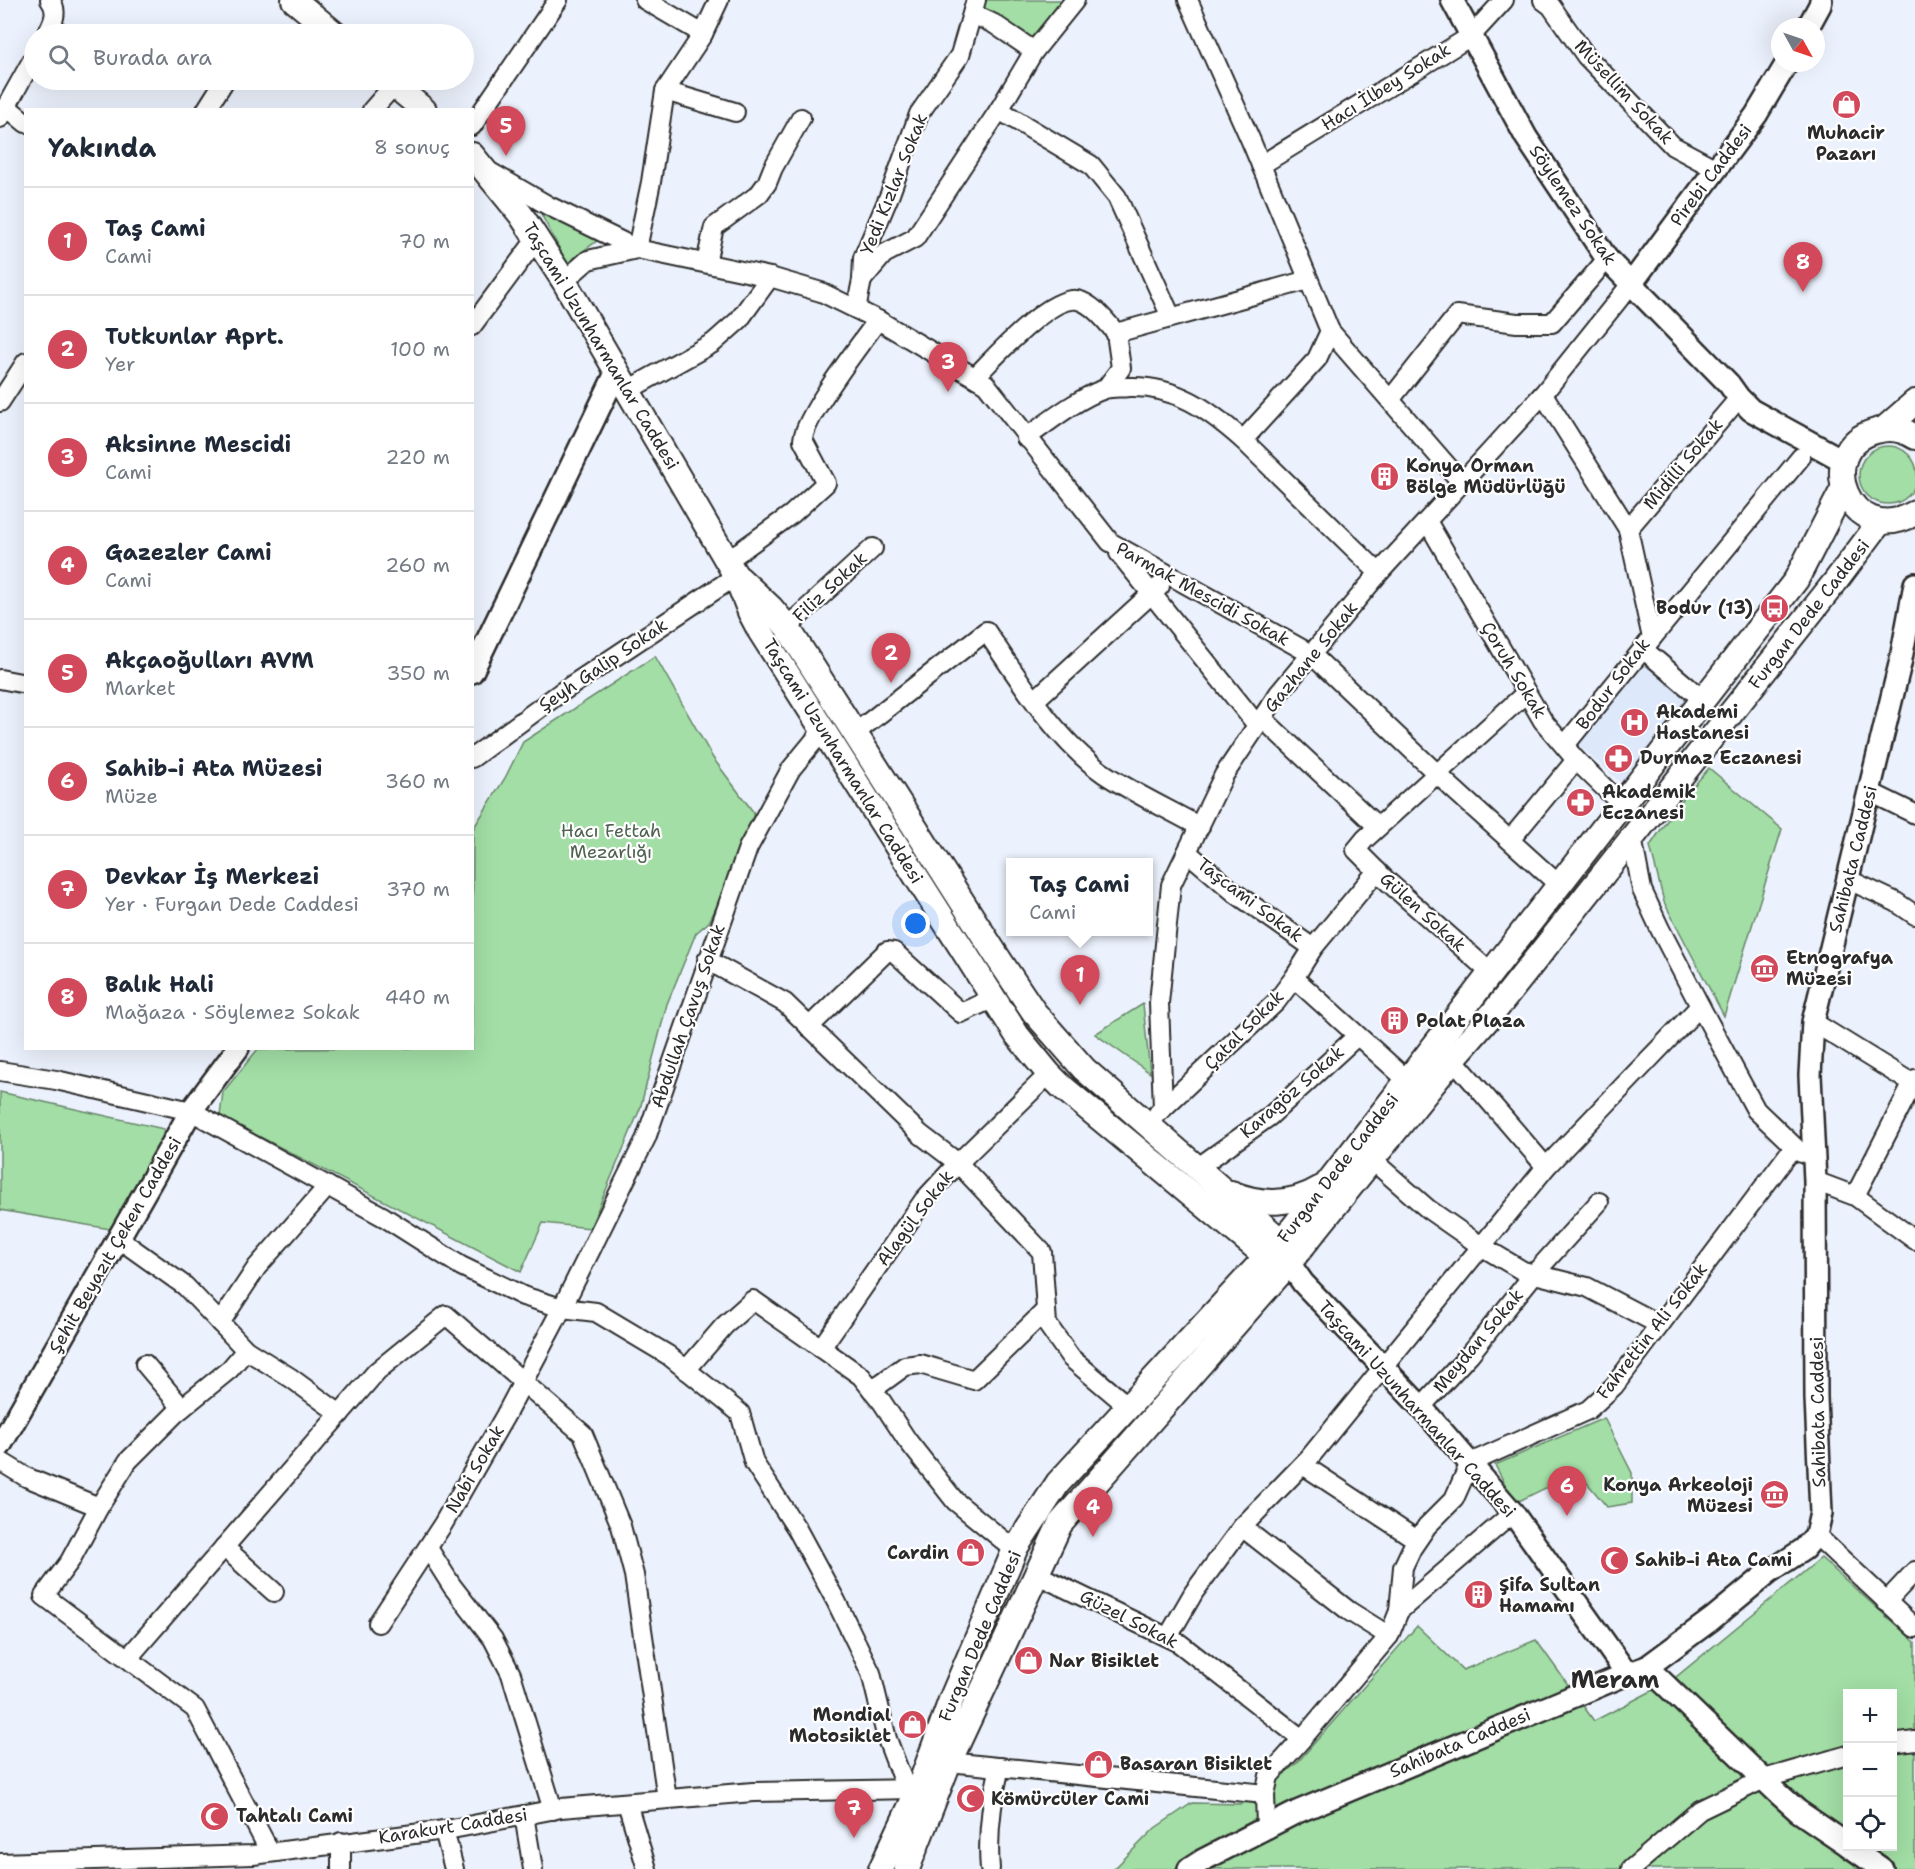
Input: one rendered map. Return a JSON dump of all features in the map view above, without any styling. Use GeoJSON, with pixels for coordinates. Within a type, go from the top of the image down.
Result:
{"type":"FeatureCollection","features":[{"type":"Feature","properties":{"kind":"main road"},"geometry":{"type":"LineString","coordinates":[[294,0],[323,24]]}},
{"type":"Feature","properties":{"kind":"main road"},"geometry":{"type":"LineString","coordinates":[[400,90],[422,108]]}},
{"type":"Feature","properties":{"kind":"main road","name":"Taşcami Uzunharmanlar Caddesi"},"geometry":{"type":"LineString","coordinates":[[479,162],[537,238],[564,281],[732,568],[760,631],[1017,1035],[1049,1074],[1279,1254]]}},
{"type":"Feature","properties":{"kind":"main road"},"geometry":{"type":"LineString","coordinates":[[1884,429],[1915,402]]}},
{"type":"Feature","properties":{"kind":"main road"},"geometry":{"type":"LineString","coordinates":[[1915,437],[1897,429],[1871,432],[1859,439],[1850,449],[1844,461],[1842,475],[1843,489],[1859,512],[1880,522],[1905,519],[1915,513]]}},
{"type":"Feature","properties":{"kind":"main road","name":"Furgan Dede Caddesi"},"geometry":{"type":"LineString","coordinates":[[907,1869],[949,1762],[1060,1524],[1279,1254],[1326,1185],[1796,580],[1843,489]]}},
{"type":"Feature","properties":{"kind":"main road","name":"Furgan Dede Caddesi"},"geometry":{"type":"LineString","coordinates":[[881,1869],[912,1789],[1015,1550],[1058,1483],[1129,1407],[1372,1160],[1493,1013],[1828,591],[1880,522]]}},
{"type":"Feature","properties":{"kind":"main road","name":"Taşcami Uzunharmanlar Caddesi"},"geometry":{"type":"LineString","coordinates":[[732,568],[787,627],[1034,1012],[1084,1069],[1155,1116],[1197,1168],[1220,1188],[1279,1254]]}},
{"type":"Feature","properties":{"kind":"main road"},"geometry":{"type":"LineString","coordinates":[[1220,1188],[1248,1199],[1277,1202],[1301,1198],[1326,1185]]}},
{"type":"Feature","properties":{"kind":"street"},"geometry":{"type":"LineString","coordinates":[[51,0],[55,6],[52,24]]}},
{"type":"Feature","properties":{"kind":"street"},"geometry":{"type":"LineString","coordinates":[[474,123],[558,0]]}},
{"type":"Feature","properties":{"kind":"street"},"geometry":{"type":"LineString","coordinates":[[645,0],[703,34]]}},
{"type":"Feature","properties":{"kind":"street"},"geometry":{"type":"LineString","coordinates":[[564,281],[588,260],[637,249],[651,182],[665,91],[703,34],[719,0]]}},
{"type":"Feature","properties":{"kind":"street"},"geometry":{"type":"LineString","coordinates":[[862,280],[884,254],[915,238],[999,110],[1034,51],[1075,0]]}},
{"type":"Feature","properties":{"kind":"street"},"geometry":{"type":"LineString","coordinates":[[1188,0],[1261,165],[1330,331],[1462,483]]}},
{"type":"Feature","properties":{"kind":"street","name":"Söylemez Sokak"},"geometry":{"type":"LineString","coordinates":[[1452,0],[1526,137],[1607,259],[1751,410],[1844,461]]}},
{"type":"Feature","properties":{"kind":"street","name":"Hacı İlbey Sokak"},"geometry":{"type":"LineString","coordinates":[[1261,165],[1471,36],[1504,0]]}},
{"type":"Feature","properties":{"kind":"street","name":"Müsellim Sokak"},"geometry":{"type":"LineString","coordinates":[[1543,0],[1551,6],[1586,56],[1672,146],[1716,170]]}},
{"type":"Feature","properties":{"kind":"street"},"geometry":{"type":"LineString","coordinates":[[1813,18],[1821,0]]}},
{"type":"Feature","properties":{"kind":"street"},"geometry":{"type":"LineString","coordinates":[[974,7],[994,24],[1034,51]]}},
{"type":"Feature","properties":{"kind":"street","name":"Yedi Kızlar Sokak"},"geometry":{"type":"LineString","coordinates":[[856,309],[862,280],[863,258],[890,194],[919,114],[960,55],[974,7]]}},
{"type":"Feature","properties":{"kind":"street","name":"Pirebi Caddesi"},"geometry":{"type":"LineString","coordinates":[[1631,284],[1756,115],[1782,72]]}},
{"type":"Feature","properties":{"kind":"street"},"geometry":{"type":"LineString","coordinates":[[24,75],[3,113],[24,122]]}},
{"type":"Feature","properties":{"kind":"street"},"geometry":{"type":"LineString","coordinates":[[207,108],[219,90]]}},
{"type":"Feature","properties":{"kind":"street"},"geometry":{"type":"LineString","coordinates":[[373,108],[386,90]]}},
{"type":"Feature","properties":{"kind":"street"},"geometry":{"type":"LineString","coordinates":[[665,91],[735,112]]}},
{"type":"Feature","properties":{"kind":"street"},"geometry":{"type":"LineString","coordinates":[[999,110],[1091,165],[1117,197],[1171,317]]}},
{"type":"Feature","properties":{"kind":"street"},"geometry":{"type":"LineString","coordinates":[[706,263],[714,227],[759,194],[801,118]]}},
{"type":"Feature","properties":{"kind":"street","name":"Parmak Mescidi Sokak"},"geometry":{"type":"LineString","coordinates":[[479,162],[549,206],[637,249],[804,286],[878,320],[986,384],[1026,438],[1110,542],[1311,654],[1437,774],[1559,885]]}},
{"type":"Feature","properties":{"kind":"street"},"geometry":{"type":"LineString","coordinates":[[474,323],[537,238]]}},
{"type":"Feature","properties":{"kind":"street"},"geometry":{"type":"LineString","coordinates":[[1390,400],[1457,315],[1517,323],[1552,323],[1607,259]]}},
{"type":"Feature","properties":{"kind":"street"},"geometry":{"type":"LineString","coordinates":[[474,668],[623,380],[713,344],[739,320],[770,277]]}},
{"type":"Feature","properties":{"kind":"street"},"geometry":{"type":"LineString","coordinates":[[1116,333],[1308,280]]}},
{"type":"Feature","properties":{"kind":"street","name":"Gazhane Sokak"},"geometry":{"type":"LineString","coordinates":[[1155,1116],[1160,981],[1171,885],[1224,775],[1279,693],[1311,654],[1379,573],[1543,394],[1631,284]]}},
{"type":"Feature","properties":{"kind":"street"},"geometry":{"type":"LineString","coordinates":[[975,377],[1038,316],[1071,300],[1079,300],[1098,313],[1116,333],[1121,368],[1106,388],[1065,410],[1026,438]]}},
{"type":"Feature","properties":{"kind":"street","name":"Şeyh Galip Sokak"},"geometry":{"type":"LineString","coordinates":[[474,756],[732,568],[826,483],[803,440],[803,433],[812,415],[878,320]]}},
{"type":"Feature","properties":{"kind":"street"},"geometry":{"type":"LineString","coordinates":[[1243,440],[1317,359],[1330,331]]}},
{"type":"Feature","properties":{"kind":"street"},"geometry":{"type":"LineString","coordinates":[[0,402],[24,366]]}},
{"type":"Feature","properties":{"kind":"street"},"geometry":{"type":"LineString","coordinates":[[1106,388],[1144,387],[1188,398],[1243,440],[1379,573]]}},
{"type":"Feature","properties":{"kind":"street","name":"Midilli Sokak"},"geometry":{"type":"LineString","coordinates":[[1628,529],[1734,391]]}},
{"type":"Feature","properties":{"kind":"street","name":"Bodur Sokak"},"geometry":{"type":"LineString","coordinates":[[1510,840],[1647,643],[1628,529],[1543,394]]}},
{"type":"Feature","properties":{"kind":"street"},"geometry":{"type":"LineString","coordinates":[[1702,699],[1647,643],[1801,457]]}},
{"type":"Feature","properties":{"kind":"street","name":"Çoruh Sokak"},"geometry":{"type":"LineString","coordinates":[[1427,521],[1544,721],[1621,804]]}},
{"type":"Feature","properties":{"kind":"street"},"geometry":{"type":"LineString","coordinates":[[1110,542],[1259,722],[1378,827],[1526,693]]}},
{"type":"Feature","properties":{"kind":"street","name":"Filiz Sokak"},"geometry":{"type":"LineString","coordinates":[[787,627],[873,548]]}},
{"type":"Feature","properties":{"kind":"street"},"geometry":{"type":"LineString","coordinates":[[1035,700],[1170,577]]}},
{"type":"Feature","properties":{"kind":"street","name":"Sahibata Caddesi"},"geometry":{"type":"LineString","coordinates":[[1189,1869],[1297,1812],[1647,1667],[1712,1619],[1769,1572],[1804,1549],[1816,1535],[1821,1513],[1816,1398],[1814,1172],[1810,1075],[1813,1022],[1870,792],[1908,668],[1915,584]]}},
{"type":"Feature","properties":{"kind":"street"},"geometry":{"type":"LineString","coordinates":[[855,733],[986,632],[1067,740],[1104,773],[1200,827]]}},
{"type":"Feature","properties":{"kind":"street"},"geometry":{"type":"LineString","coordinates":[[0,680],[24,684]]}},
{"type":"Feature","properties":{"kind":"street","name":"Abdullah Çavuş Sokak"},"geometry":{"type":"LineString","coordinates":[[562,1308],[646,1138],[748,848],[791,769],[823,730]]}},
{"type":"Feature","properties":{"kind":"street"},"geometry":{"type":"LineString","coordinates":[[1870,792],[1915,814]]}},
{"type":"Feature","properties":{"kind":"street","name":"Gülen Sokak"},"geometry":{"type":"LineString","coordinates":[[1378,827],[1356,850],[1491,973]]}},
{"type":"Feature","properties":{"kind":"street"},"geometry":{"type":"LineString","coordinates":[[1632,837],[1642,890],[1660,929],[1756,1110],[1814,1172],[1855,1196],[1915,1240]]}},
{"type":"Feature","properties":{"kind":"street","name":"Taşcami Sokak"},"geometry":{"type":"LineString","coordinates":[[1187,852],[1235,893],[1313,948]]}},
{"type":"Feature","properties":{"kind":"street","name":"Çatal Sokak"},"geometry":{"type":"LineString","coordinates":[[1155,1116],[1261,1017],[1294,978],[1313,948],[1377,871]]}},
{"type":"Feature","properties":{"kind":"street"},"geometry":{"type":"LineString","coordinates":[[1847,879],[1896,902],[1915,915]]}},
{"type":"Feature","properties":{"kind":"street"},"geometry":{"type":"LineString","coordinates":[[809,1027],[887,951],[894,952],[961,1013],[994,1000]]}},
{"type":"Feature","properties":{"kind":"street"},"geometry":{"type":"LineString","coordinates":[[707,960],[785,1003],[920,1134],[958,1163],[1042,1252],[1047,1324],[1071,1358],[1129,1407]]}},
{"type":"Feature","properties":{"kind":"street"},"geometry":{"type":"LineString","coordinates":[[1294,978],[1407,1080]]}},
{"type":"Feature","properties":{"kind":"street"},"geometry":{"type":"LineString","coordinates":[[1168,1637],[1194,1592],[1242,1527],[1303,1465],[1546,1167],[1700,1006]]}},
{"type":"Feature","properties":{"kind":"street"},"geometry":{"type":"LineString","coordinates":[[1813,1022],[1914,1082],[1855,1196]]}},
{"type":"Feature","properties":{"kind":"street","name":"Karagöz Sokak"},"geometry":{"type":"LineString","coordinates":[[1197,1168],[1270,1116],[1357,1036]]}},
{"type":"Feature","properties":{"kind":"street","name":"Şehit Beyazıt Çeken Caddesi"},"geometry":{"type":"LineString","coordinates":[[0,1446],[191,1112],[237,1050]]}},
{"type":"Feature","properties":{"kind":"street"},"geometry":{"type":"LineString","coordinates":[[1453,1059],[1546,1167]]}},
{"type":"Feature","properties":{"kind":"street"},"geometry":{"type":"LineString","coordinates":[[0,1071],[56,1080],[191,1112],[384,1217],[461,1266],[523,1296],[562,1308],[596,1312],[668,1355],[740,1413],[754,1463],[802,1539],[871,1672],[887,1739],[912,1789]]}},
{"type":"Feature","properties":{"kind":"street","name":"Alagül Sokak"},"geometry":{"type":"LineString","coordinates":[[821,1348],[924,1200],[958,1163],[1049,1074]]}},
{"type":"Feature","properties":{"kind":"street","name":"Fahrettin Ali Sokak"},"geometry":{"type":"LineString","coordinates":[[1470,1463],[1588,1410],[1614,1386],[1793,1148]]}},
{"type":"Feature","properties":{"kind":"street"},"geometry":{"type":"LineString","coordinates":[[1372,1160],[1428,1209],[1522,1271],[1587,1287],[1660,1325]]}},
{"type":"Feature","properties":{"kind":"street"},"geometry":{"type":"LineString","coordinates":[[220,1323],[257,1268],[328,1186]]}},
{"type":"Feature","properties":{"kind":"street","name":"Meydan Sokak"},"geometry":{"type":"LineString","coordinates":[[1421,1407],[1470,1355],[1534,1274],[1599,1203]]}},
{"type":"Feature","properties":{"kind":"street"},"geometry":{"type":"LineString","coordinates":[[119,1239],[185,1286],[246,1350],[291,1378],[340,1414]]}},
{"type":"Feature","properties":{"kind":"street","name":"Taşcami Uzunharmanlar Caddesi"},"geometry":{"type":"LineString","coordinates":[[1279,1254],[1303,1283],[1421,1407],[1513,1513],[1627,1674]]}},
{"type":"Feature","properties":{"kind":"street"},"geometry":{"type":"LineString","coordinates":[[686,1370],[724,1326],[753,1300],[861,1376],[954,1501],[1015,1550]]}},
{"type":"Feature","properties":{"kind":"street","name":"Nabi Sokak"},"geometry":{"type":"LineString","coordinates":[[378,1623],[428,1548],[483,1455],[562,1308]]}},
{"type":"Feature","properties":{"kind":"street"},"geometry":{"type":"LineString","coordinates":[[872,1390],[905,1366],[920,1364],[974,1380],[1046,1310]]}},
{"type":"Feature","properties":{"kind":"street"},"geometry":{"type":"LineString","coordinates":[[128,1659],[377,1371],[446,1315],[583,1434],[621,1526],[634,1575],[667,1799]]}},
{"type":"Feature","properties":{"kind":"street"},"geometry":{"type":"LineString","coordinates":[[246,1350],[230,1369],[182,1408],[128,1461],[99,1507],[70,1561],[44,1596],[195,1709],[258,1859]]}},
{"type":"Feature","properties":{"kind":"street"},"geometry":{"type":"LineString","coordinates":[[145,1364],[182,1408]]}},
{"type":"Feature","properties":{"kind":"street"},"geometry":{"type":"LineString","coordinates":[[0,1461],[26,1477],[99,1507]]}},
{"type":"Feature","properties":{"kind":"street"},"geometry":{"type":"LineString","coordinates":[[1266,1827],[1265,1794],[1269,1776],[1389,1636],[1399,1611],[1403,1567],[1426,1526],[1454,1499],[1470,1463]]}},
{"type":"Feature","properties":{"kind":"street"},"geometry":{"type":"LineString","coordinates":[[1303,1465],[1417,1540]]}},
{"type":"Feature","properties":{"kind":"street"},"geometry":{"type":"LineString","coordinates":[[1399,1611],[1513,1513]]}},
{"type":"Feature","properties":{"kind":"street"},"geometry":{"type":"LineString","coordinates":[[1242,1527],[1349,1611],[1389,1636]]}},
{"type":"Feature","properties":{"kind":"street"},"geometry":{"type":"LineString","coordinates":[[1816,1535],[1915,1628]]}},
{"type":"Feature","properties":{"kind":"street"},"geometry":{"type":"LineString","coordinates":[[224,1548],[274,1592]]}},
{"type":"Feature","properties":{"kind":"street"},"geometry":{"type":"LineString","coordinates":[[428,1548],[452,1586],[493,1639],[510,1674],[553,1810]]}},
{"type":"Feature","properties":{"kind":"street"},"geometry":{"type":"LineString","coordinates":[[1886,1602],[1915,1571]]}},
{"type":"Feature","properties":{"kind":"street","name":"Güzel Sokak"},"geometry":{"type":"LineString","coordinates":[[1036,1574],[1179,1643],[1302,1739]]}},
{"type":"Feature","properties":{"kind":"street"},"geometry":{"type":"LineString","coordinates":[[1647,1667],[1798,1811],[1843,1842]]}},
{"type":"Feature","properties":{"kind":"street"},"geometry":{"type":"LineString","coordinates":[[1897,1743],[1915,1741]]}},
{"type":"Feature","properties":{"kind":"street"},"geometry":{"type":"LineString","coordinates":[[1631,1869],[1700,1810],[1764,1779],[1843,1756]]}},
{"type":"Feature","properties":{"kind":"street"},"geometry":{"type":"LineString","coordinates":[[949,1762],[1265,1794]]}},
{"type":"Feature","properties":{"kind":"street"},"geometry":{"type":"LineString","coordinates":[[990,1869],[988,1850],[991,1806],[999,1767]]}},
{"type":"Feature","properties":{"kind":"street","name":"Karakurt Caddesi"},"geometry":{"type":"LineString","coordinates":[[8,1865],[258,1859],[341,1842],[444,1830],[553,1810],[753,1792],[912,1789]]}},
{"type":"Feature","properties":{"kind":"street"},"geometry":{"type":"LineString","coordinates":[[627,1803],[647,1869]]}},
{"type":"Feature","properties":{"kind":"street"},"geometry":{"type":"LineString","coordinates":[[525,1815],[533,1869]]}},
{"type":"Feature","properties":{"kind":"street"},"geometry":{"type":"LineString","coordinates":[[444,1830],[454,1869]]}},
{"type":"Feature","properties":{"kind":"street"},"geometry":{"type":"LineString","coordinates":[[341,1842],[342,1869]]}},
{"type":"Feature","properties":{"kind":"street"},"geometry":{"type":"LineString","coordinates":[[1855,1851],[1882,1869]]}},
{"type":"Feature","properties":{"kind":"shaded area","name":"Akademi Hastanesi"},"geometry":{"type":"Polygon","coordinates":[[[1646,658],[1691,701],[1627,788],[1576,743],[1646,658]]]}},
{"type":"Feature","properties":{"kind":"green space"},"geometry":{"type":"Polygon","coordinates":[[[985,0],[1065,0],[1033,44],[982,9],[985,0]]]}},
{"type":"Feature","properties":{"kind":"green space"},"geometry":{"type":"Polygon","coordinates":[[[538,208],[598,240],[567,263],[538,208]]]}},
{"type":"Feature","properties":{"kind":"green space"},"geometry":{"type":"Polygon","coordinates":[[[1888,446],[1899,448],[1915,464],[1915,486],[1899,502],[1888,504],[1877,502],[1861,486],[1859,475],[1861,464],[1877,448],[1888,446]]]}},
{"type":"Feature","properties":{"kind":"green space","name":"Hacı Fettah Mezarlığı"},"geometry":{"type":"Polygon","coordinates":[[[655,656],[713,758],[754,813],[739,861],[709,922],[696,933],[667,1004],[640,1109],[590,1228],[543,1223],[521,1272],[220,1116],[223,1092],[257,1050],[474,1050],[474,827],[505,778],[523,742],[655,656]]]}},
{"type":"Feature","properties":{"kind":"green space"},"geometry":{"type":"Polygon","coordinates":[[[1709,768],[1782,829],[1724,1016],[1664,902],[1650,846],[1676,807],[1709,768]]]}},
{"type":"Feature","properties":{"kind":"green space"},"geometry":{"type":"Polygon","coordinates":[[[1143,1004],[1150,1073],[1095,1034],[1143,1004]]]}},
{"type":"Feature","properties":{"kind":"green space"},"geometry":{"type":"Polygon","coordinates":[[[0,1092],[164,1129],[158,1159],[110,1229],[0,1210],[0,1092]]]}},
{"type":"Feature","properties":{"kind":"green space"},"geometry":{"type":"Polygon","coordinates":[[[1604,1418],[1632,1473],[1632,1503],[1607,1507],[1578,1472],[1515,1503],[1495,1465],[1604,1418]]]}},
{"type":"Feature","properties":{"kind":"green space"},"geometry":{"type":"Polygon","coordinates":[[[1821,1558],[1915,1642],[1915,1869],[1114,1869],[1155,1828],[1192,1803],[1242,1804],[1296,1764],[1417,1626],[1463,1670],[1536,1640],[1594,1721],[1671,1681],[1821,1558]]]}},
{"type":"Feature","properties":{"kind":"place","name":"Muhacir Pazarı"},"geometry":{"type":"Point","coordinates":[1846,104]}},
{"type":"Feature","properties":{"kind":"place","name":"Akçaoğulları AVM"},"geometry":{"type":"Point","coordinates":[506,156]}},
{"type":"Feature","properties":{"kind":"place","name":"Balık Hali"},"geometry":{"type":"Point","coordinates":[1803,292]}},
{"type":"Feature","properties":{"kind":"place","name":"Aksinne Mescidi"},"geometry":{"type":"Point","coordinates":[948,392]}},
{"type":"Feature","properties":{"kind":"place","name":"Konya Orman Bölge Müdürlüğü"},"geometry":{"type":"Point","coordinates":[1385,476]}},
{"type":"Feature","properties":{"kind":"place","name":"Bodur (13)"},"geometry":{"type":"Point","coordinates":[1774,608]}},
{"type":"Feature","properties":{"kind":"place","name":"Tutkunlar Aprt."},"geometry":{"type":"Point","coordinates":[891,683]}},
{"type":"Feature","properties":{"kind":"place","name":"Akademi Hastanesi"},"geometry":{"type":"Point","coordinates":[1635,722]}},
{"type":"Feature","properties":{"kind":"place","name":"Durmaz Eczanesi"},"geometry":{"type":"Point","coordinates":[1619,758]}},
{"type":"Feature","properties":{"kind":"place","name":"Akademik Eczanesi"},"geometry":{"type":"Point","coordinates":[1581,802]}},
{"type":"Feature","properties":{"kind":"place","name":"Etnografya Müzesi"},"geometry":{"type":"Point","coordinates":[1765,968]}},
{"type":"Feature","properties":{"kind":"place","name":"Taş Cami"},"geometry":{"type":"Point","coordinates":[1080,1005]}},
{"type":"Feature","properties":{"kind":"place","name":"Polat Plaza"},"geometry":{"type":"Point","coordinates":[1395,1021]}},
{"type":"Feature","properties":{"kind":"place","name":"Konya Arkeoloji Müzesi"},"geometry":{"type":"Point","coordinates":[1774,1495]}},
{"type":"Feature","properties":{"kind":"place","name":"Sahib-i Ata Müzesi"},"geometry":{"type":"Point","coordinates":[1567,1516]}},
{"type":"Feature","properties":{"kind":"place","name":"Gazezler Cami"},"geometry":{"type":"Point","coordinates":[1093,1537]}},
{"type":"Feature","properties":{"kind":"place","name":"Cardin"},"geometry":{"type":"Point","coordinates":[970,1553]}},
{"type":"Feature","properties":{"kind":"place","name":"Sahib-i Ata Cami"},"geometry":{"type":"Point","coordinates":[1614,1560]}},
{"type":"Feature","properties":{"kind":"place","name":"Şifa Sultan Hamamı"},"geometry":{"type":"Point","coordinates":[1478,1595]}},
{"type":"Feature","properties":{"kind":"place","name":"Nar Bisiklet"},"geometry":{"type":"Point","coordinates":[1028,1661]}},
{"type":"Feature","properties":{"kind":"place","name":"Mondial Motosiklet"},"geometry":{"type":"Point","coordinates":[912,1725]}},
{"type":"Feature","properties":{"kind":"place","name":"Basaran Bisiklet"},"geometry":{"type":"Point","coordinates":[1099,1764]}},
{"type":"Feature","properties":{"kind":"place","name":"Kömürcüler Cami"},"geometry":{"type":"Point","coordinates":[970,1799]}},
{"type":"Feature","properties":{"kind":"place","name":"Tahtalı Cami"},"geometry":{"type":"Point","coordinates":[215,1816]}},
{"type":"Feature","properties":{"kind":"place","name":"Devkar İş Merkezi"},"geometry":{"type":"Point","coordinates":[854,1838]}},
{"type":"Feature","properties":{"kind":"district","name":"Meram"},"geometry":{"type":"Point","coordinates":[1615,1680]}}]}
